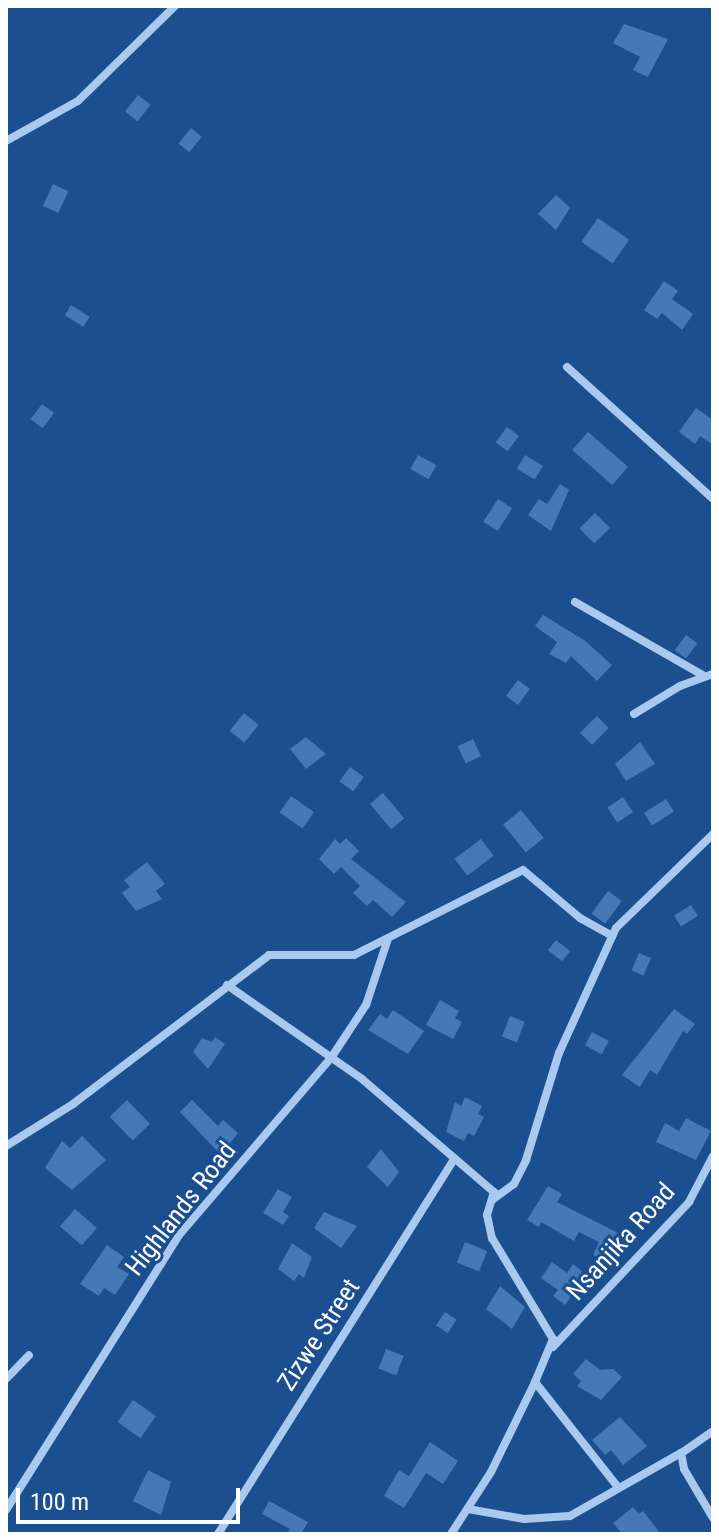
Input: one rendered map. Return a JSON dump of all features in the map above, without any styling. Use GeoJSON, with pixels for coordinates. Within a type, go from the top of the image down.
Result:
{"type":"FeatureCollection","features":[{"type":"Feature","properties":{"kind":"street"},"geometry":{"type":"LineString","coordinates":[[6,141],[78,101],[175,6]]}},
{"type":"Feature","properties":{"kind":"street"},"geometry":{"type":"LineString","coordinates":[[567,367],[713,499]]}},
{"type":"Feature","properties":{"kind":"street"},"geometry":{"type":"LineString","coordinates":[[575,602],[708,675]]}},
{"type":"Feature","properties":{"kind":"street"},"geometry":{"type":"LineString","coordinates":[[634,714],[708,675]]}},
{"type":"Feature","properties":{"kind":"street"},"geometry":{"type":"LineString","coordinates":[[491,1201],[514,1184],[526,1160],[554,1064],[612,936],[627,913],[713,834]]}},
{"type":"Feature","properties":{"kind":"street"},"geometry":{"type":"LineString","coordinates":[[6,1146],[73,1104],[269,955],[354,955],[523,870],[580,918],[612,936]]}},
{"type":"Feature","properties":{"kind":"street","name":"Highlands Road"},"geometry":{"type":"LineString","coordinates":[[6,1510],[180,1234],[331,1058],[366,1005],[389,938]]}},
{"type":"Feature","properties":{"kind":"street"},"geometry":{"type":"LineString","coordinates":[[227,985],[331,1058],[494,1192],[487,1222],[492,1238],[546,1324],[553,1339],[550,1349]]}},
{"type":"Feature","properties":{"kind":"street","name":"Nsanjika Road"},"geometry":{"type":"LineString","coordinates":[[535,1382],[550,1349],[689,1202],[713,1156]]}},
{"type":"Feature","properties":{"kind":"street","name":"Zizwe Street"},"geometry":{"type":"LineString","coordinates":[[218,1534],[455,1158]]}},
{"type":"Feature","properties":{"kind":"street"},"geometry":{"type":"LineString","coordinates":[[6,1379],[29,1355]]}},
{"type":"Feature","properties":{"kind":"street"},"geometry":{"type":"LineString","coordinates":[[451,1534],[468,1509],[535,1382],[618,1487]]}},
{"type":"Feature","properties":{"kind":"street"},"geometry":{"type":"LineString","coordinates":[[468,1509],[524,1519],[570,1516],[681,1453],[713,1431]]}},
{"type":"Feature","properties":{"kind":"street"},"geometry":{"type":"LineString","coordinates":[[681,1453],[684,1469],[713,1518]]}},
{"type":"Feature","properties":{"kind":"building"},"geometry":{"type":"Polygon","coordinates":[[[624,24],[668,39],[648,77],[633,70],[640,57],[613,43],[624,24]]]}},
{"type":"Feature","properties":{"kind":"building"},"geometry":{"type":"Polygon","coordinates":[[[138,95],[151,105],[138,121],[125,112],[138,95]]]}},
{"type":"Feature","properties":{"kind":"building"},"geometry":{"type":"Polygon","coordinates":[[[191,128],[202,137],[189,152],[178,144],[191,128]]]}},
{"type":"Feature","properties":{"kind":"building"},"geometry":{"type":"Polygon","coordinates":[[[53,184],[68,191],[58,213],[43,206],[53,184]]]}},
{"type":"Feature","properties":{"kind":"building"},"geometry":{"type":"Polygon","coordinates":[[[556,195],[570,208],[556,230],[538,214],[556,195]]]}},
{"type":"Feature","properties":{"kind":"building"},"geometry":{"type":"Polygon","coordinates":[[[598,218],[629,240],[612,264],[581,242],[598,218]]]}},
{"type":"Feature","properties":{"kind":"building"},"geometry":{"type":"Polygon","coordinates":[[[664,281],[678,291],[672,299],[693,314],[682,330],[662,313],[657,319],[644,310],[664,281]]]}},
{"type":"Feature","properties":{"kind":"building"},"geometry":{"type":"Polygon","coordinates":[[[71,305],[90,317],[83,327],[65,315],[71,305]]]}},
{"type":"Feature","properties":{"kind":"building"},"geometry":{"type":"Polygon","coordinates":[[[42,404],[54,413],[43,428],[31,419],[42,404]]]}},
{"type":"Feature","properties":{"kind":"building"},"geometry":{"type":"Polygon","coordinates":[[[696,408],[713,420],[713,445],[700,436],[695,444],[679,432],[696,408]]]}},
{"type":"Feature","properties":{"kind":"building"},"geometry":{"type":"Polygon","coordinates":[[[507,427],[519,436],[508,451],[496,442],[507,427]]]}},
{"type":"Feature","properties":{"kind":"building"},"geometry":{"type":"Polygon","coordinates":[[[588,432],[628,467],[612,485],[572,450],[588,432]]]}},
{"type":"Feature","properties":{"kind":"building"},"geometry":{"type":"Polygon","coordinates":[[[418,455],[436,465],[429,479],[410,469],[418,455]]]}},
{"type":"Feature","properties":{"kind":"building"},"geometry":{"type":"Polygon","coordinates":[[[525,455],[543,466],[535,480],[517,469],[525,455]]]}},
{"type":"Feature","properties":{"kind":"building"},"geometry":{"type":"Polygon","coordinates":[[[560,484],[569,490],[551,531],[528,515],[539,499],[547,504],[560,484]]]}},
{"type":"Feature","properties":{"kind":"building"},"geometry":{"type":"Polygon","coordinates":[[[498,499],[512,508],[498,531],[483,522],[498,499]]]}},
{"type":"Feature","properties":{"kind":"building"},"geometry":{"type":"Polygon","coordinates":[[[595,513],[610,528],[594,543],[579,529],[595,513]]]}},
{"type":"Feature","properties":{"kind":"building"},"geometry":{"type":"Polygon","coordinates":[[[543,615],[584,640],[612,665],[597,681],[571,656],[566,663],[549,654],[557,642],[535,626],[543,615]]]}},
{"type":"Feature","properties":{"kind":"building"},"geometry":{"type":"Polygon","coordinates":[[[686,635],[697,643],[686,659],[675,650],[686,635]]]}},
{"type":"Feature","properties":{"kind":"building"},"geometry":{"type":"Polygon","coordinates":[[[518,680],[530,689],[518,705],[506,696],[518,680]]]}},
{"type":"Feature","properties":{"kind":"building"},"geometry":{"type":"Polygon","coordinates":[[[244,713],[259,725],[244,743],[230,731],[244,713]]]}},
{"type":"Feature","properties":{"kind":"building"},"geometry":{"type":"Polygon","coordinates":[[[597,716],[609,728],[592,745],[580,733],[597,716]]]}},
{"type":"Feature","properties":{"kind":"building"},"geometry":{"type":"Polygon","coordinates":[[[306,737],[326,754],[306,769],[290,749],[306,737]]]}},
{"type":"Feature","properties":{"kind":"building"},"geometry":{"type":"Polygon","coordinates":[[[473,739],[481,756],[466,763],[458,746],[473,739]]]}},
{"type":"Feature","properties":{"kind":"building"},"geometry":{"type":"Polygon","coordinates":[[[640,742],[655,764],[626,781],[615,764],[640,742]]]}},
{"type":"Feature","properties":{"kind":"building"},"geometry":{"type":"Polygon","coordinates":[[[350,767],[364,777],[353,792],[339,782],[350,767]]]}},
{"type":"Feature","properties":{"kind":"building"},"geometry":{"type":"Polygon","coordinates":[[[383,793],[404,818],[391,829],[370,804],[383,793]]]}},
{"type":"Feature","properties":{"kind":"building"},"geometry":{"type":"Polygon","coordinates":[[[291,796],[314,812],[302,828],[280,812],[291,796]]]}},
{"type":"Feature","properties":{"kind":"building"},"geometry":{"type":"Polygon","coordinates":[[[623,797],[633,812],[617,823],[607,808],[623,797]]]}},
{"type":"Feature","properties":{"kind":"building"},"geometry":{"type":"Polygon","coordinates":[[[666,799],[674,812],[652,825],[644,813],[666,799]]]}},
{"type":"Feature","properties":{"kind":"building"},"geometry":{"type":"Polygon","coordinates":[[[521,810],[544,838],[526,852],[503,824],[521,810]]]}},
{"type":"Feature","properties":{"kind":"building"},"geometry":{"type":"Polygon","coordinates":[[[346,838],[359,851],[351,859],[406,902],[392,917],[373,900],[367,906],[353,893],[360,886],[341,867],[334,874],[319,859],[335,839],[340,844],[346,838]]]}},
{"type":"Feature","properties":{"kind":"building"},"geometry":{"type":"Polygon","coordinates":[[[481,839],[494,856],[467,876],[455,859],[481,839]]]}},
{"type":"Feature","properties":{"kind":"building"},"geometry":{"type":"Polygon","coordinates":[[[147,862],[165,884],[156,891],[162,899],[136,911],[122,893],[130,887],[124,880],[147,862]]]}},
{"type":"Feature","properties":{"kind":"building"},"geometry":{"type":"Polygon","coordinates":[[[608,891],[622,901],[605,924],[592,914],[608,891]]]}},
{"type":"Feature","properties":{"kind":"building"},"geometry":{"type":"Polygon","coordinates":[[[691,905],[698,916],[681,927],[674,916],[691,905]]]}},
{"type":"Feature","properties":{"kind":"building"},"geometry":{"type":"Polygon","coordinates":[[[556,940],[570,951],[562,961],[548,950],[556,940]]]}},
{"type":"Feature","properties":{"kind":"building"},"geometry":{"type":"Polygon","coordinates":[[[639,953],[651,958],[644,976],[632,970],[639,953]]]}},
{"type":"Feature","properties":{"kind":"building"},"geometry":{"type":"Polygon","coordinates":[[[440,1000],[459,1011],[455,1018],[462,1022],[453,1039],[426,1025],[440,1000]]]}},
{"type":"Feature","properties":{"kind":"building"},"geometry":{"type":"Polygon","coordinates":[[[674,1009],[695,1024],[687,1034],[683,1031],[657,1075],[650,1070],[640,1087],[622,1075],[674,1009]]]}},
{"type":"Feature","properties":{"kind":"building"},"geometry":{"type":"Polygon","coordinates":[[[393,1010],[424,1031],[408,1054],[368,1030],[380,1014],[387,1019],[393,1010]]]}},
{"type":"Feature","properties":{"kind":"building"},"geometry":{"type":"Polygon","coordinates":[[[510,1016],[525,1022],[517,1042],[502,1036],[510,1016]]]}},
{"type":"Feature","properties":{"kind":"building"},"geometry":{"type":"Polygon","coordinates":[[[592,1032],[609,1041],[602,1054],[585,1045],[592,1032]]]}},
{"type":"Feature","properties":{"kind":"building"},"geometry":{"type":"Polygon","coordinates":[[[215,1037],[225,1044],[208,1069],[193,1052],[202,1038],[212,1042],[215,1037]]]}},
{"type":"Feature","properties":{"kind":"building"},"geometry":{"type":"Polygon","coordinates":[[[465,1097],[482,1106],[478,1114],[484,1117],[474,1136],[468,1133],[464,1141],[446,1132],[455,1102],[461,1106],[465,1097]]]}},
{"type":"Feature","properties":{"kind":"building"},"geometry":{"type":"Polygon","coordinates":[[[127,1100],[150,1124],[133,1140],[110,1117],[127,1100]]]}},
{"type":"Feature","properties":{"kind":"building"},"geometry":{"type":"Polygon","coordinates":[[[192,1100],[218,1126],[223,1120],[238,1133],[221,1155],[180,1112],[192,1100]]]}},
{"type":"Feature","properties":{"kind":"building"},"geometry":{"type":"Polygon","coordinates":[[[686,1118],[711,1131],[696,1160],[656,1142],[665,1123],[679,1131],[686,1118]]]}},
{"type":"Feature","properties":{"kind":"building"},"geometry":{"type":"Polygon","coordinates":[[[82,1136],[106,1160],[72,1190],[45,1168],[62,1141],[70,1148],[82,1136]]]}},
{"type":"Feature","properties":{"kind":"building"},"geometry":{"type":"Polygon","coordinates":[[[381,1149],[399,1172],[388,1187],[367,1167],[381,1149]]]}},
{"type":"Feature","properties":{"kind":"building"},"geometry":{"type":"Polygon","coordinates":[[[548,1186],[562,1194],[557,1202],[630,1239],[613,1265],[593,1255],[599,1242],[579,1232],[574,1241],[541,1222],[539,1227],[527,1220],[548,1186]]]}},
{"type":"Feature","properties":{"kind":"building"},"geometry":{"type":"Polygon","coordinates":[[[278,1189],[292,1197],[283,1212],[289,1216],[283,1225],[263,1213],[278,1189]]]}},
{"type":"Feature","properties":{"kind":"building"},"geometry":{"type":"Polygon","coordinates":[[[75,1209],[97,1228],[82,1245],[60,1226],[75,1209]]]}},
{"type":"Feature","properties":{"kind":"building"},"geometry":{"type":"Polygon","coordinates":[[[324,1212],[357,1226],[341,1248],[314,1228],[324,1212]]]}},
{"type":"Feature","properties":{"kind":"building"},"geometry":{"type":"Polygon","coordinates":[[[465,1242],[487,1251],[479,1271],[457,1262],[465,1242]]]}},
{"type":"Feature","properties":{"kind":"building"},"geometry":{"type":"Polygon","coordinates":[[[292,1243],[312,1257],[304,1278],[299,1274],[294,1281],[278,1269],[292,1243]]]}},
{"type":"Feature","properties":{"kind":"building"},"geometry":{"type":"Polygon","coordinates":[[[107,1245],[124,1257],[117,1267],[129,1274],[115,1295],[104,1288],[99,1296],[80,1284],[107,1245]]]}},
{"type":"Feature","properties":{"kind":"building"},"geometry":{"type":"Polygon","coordinates":[[[552,1262],[567,1273],[573,1264],[587,1275],[565,1305],[553,1296],[558,1290],[541,1278],[552,1262]]]}},
{"type":"Feature","properties":{"kind":"building"},"geometry":{"type":"Polygon","coordinates":[[[500,1286],[525,1307],[512,1329],[486,1309],[500,1286]]]}},
{"type":"Feature","properties":{"kind":"building"},"geometry":{"type":"Polygon","coordinates":[[[445,1312],[457,1320],[448,1333],[436,1325],[445,1312]]]}},
{"type":"Feature","properties":{"kind":"building"},"geometry":{"type":"Polygon","coordinates":[[[386,1349],[404,1356],[396,1375],[378,1369],[386,1349]]]}},
{"type":"Feature","properties":{"kind":"building"},"geometry":{"type":"Polygon","coordinates":[[[586,1359],[600,1370],[613,1369],[622,1377],[601,1400],[577,1386],[581,1381],[573,1374],[586,1359]]]}},
{"type":"Feature","properties":{"kind":"building"},"geometry":{"type":"Polygon","coordinates":[[[133,1400],[156,1416],[140,1438],[118,1422],[133,1400]]]}},
{"type":"Feature","properties":{"kind":"building"},"geometry":{"type":"Polygon","coordinates":[[[620,1417],[647,1446],[623,1465],[611,1450],[605,1455],[592,1440],[620,1417]]]}},
{"type":"Feature","properties":{"kind":"building"},"geometry":{"type":"Polygon","coordinates":[[[430,1442],[458,1461],[443,1484],[426,1473],[404,1508],[384,1496],[399,1470],[409,1476],[430,1442]]]}},
{"type":"Feature","properties":{"kind":"building"},"geometry":{"type":"Polygon","coordinates":[[[148,1470],[171,1482],[161,1515],[133,1501],[148,1470]]]}},
{"type":"Feature","properties":{"kind":"building"},"geometry":{"type":"Polygon","coordinates":[[[269,1501],[308,1522],[301,1534],[287,1534],[290,1529],[262,1514],[269,1501]]]}},
{"type":"Feature","properties":{"kind":"building"},"geometry":{"type":"Polygon","coordinates":[[[633,1507],[639,1514],[643,1511],[661,1534],[622,1534],[613,1523],[633,1507]]]}}]}
